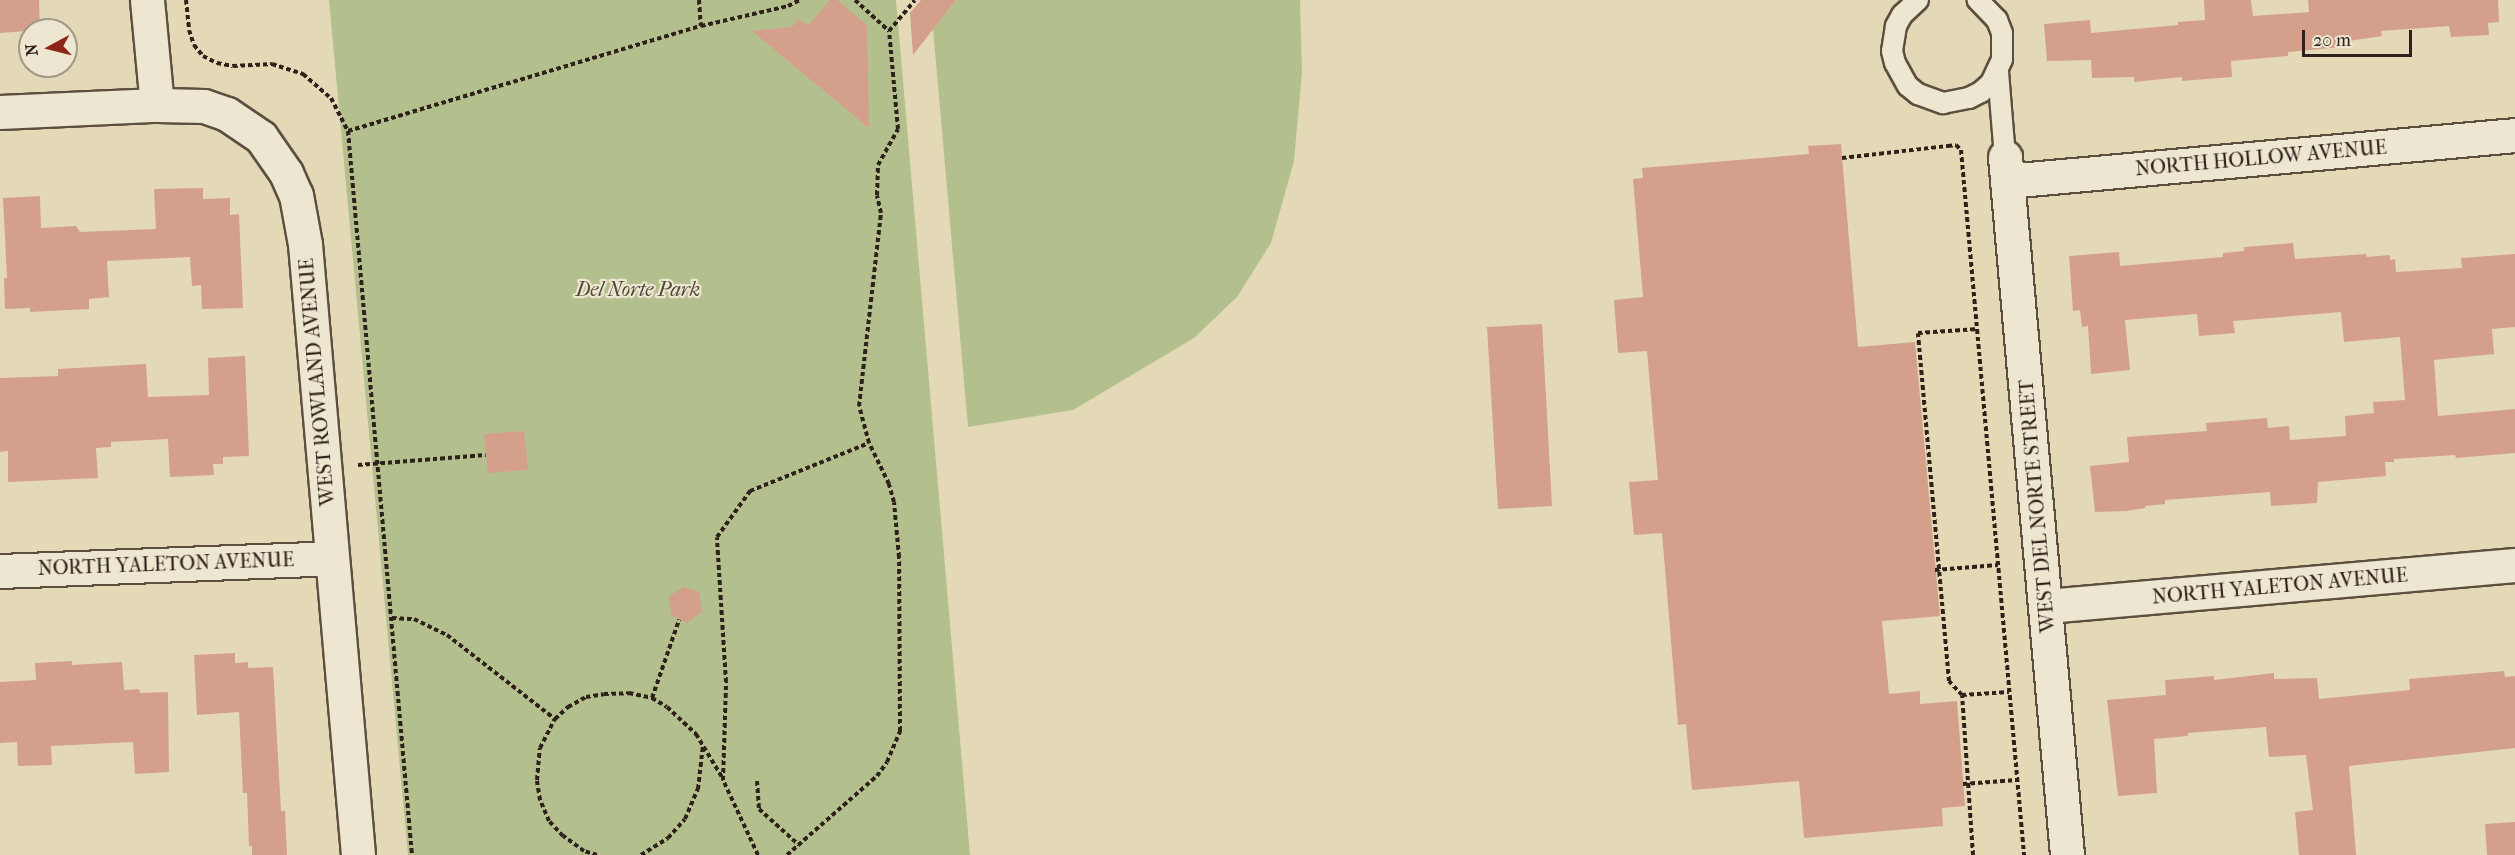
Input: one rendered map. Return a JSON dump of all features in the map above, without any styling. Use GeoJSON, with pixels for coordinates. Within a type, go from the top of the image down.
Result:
{"type":"FeatureCollection","features":[{"type":"Feature","properties":{"kind":"street"},"geometry":{"type":"LineString","coordinates":[[0,112],[157,105],[147,0]]}},
{"type":"Feature","properties":{"kind":"street","name":"WEST ROWLAND AVENUE"},"geometry":{"type":"LineString","coordinates":[[157,105],[204,106],[226,114],[261,137],[290,181],[299,206],[305,243],[358,855]]}},
{"type":"Feature","properties":{"kind":"street","name":"NORTH HOLLOW AVENUE"},"geometry":{"type":"LineString","coordinates":[[2006,169],[2515,135]]}},
{"type":"Feature","properties":{"kind":"street","name":"WEST DEL NORTE STREET"},"geometry":{"type":"LineString","coordinates":[[2006,169],[2067,855]]}},
{"type":"Feature","properties":{"kind":"street","name":"NORTH YALETON AVENUE"},"geometry":{"type":"LineString","coordinates":[[0,571],[332,558]]}},
{"type":"Feature","properties":{"kind":"street","name":"NORTH YALETON AVENUE"},"geometry":{"type":"LineString","coordinates":[[2046,606],[2515,565]]}},
{"type":"Feature","properties":{"kind":"lane"},"geometry":{"type":"LineString","coordinates":[[1918,0],[1902,15],[1893,38],[1895,63],[1908,86],[1930,100],[1956,102],[1981,92],[1998,72]]}},
{"type":"Feature","properties":{"kind":"lane"},"geometry":{"type":"LineString","coordinates":[[1978,0],[1990,10],[2002,33],[2003,53],[1998,72],[2006,169]]}},
{"type":"Feature","properties":{"kind":"path"},"geometry":{"type":"LineString","coordinates":[[186,0],[189,30],[194,45],[203,56],[225,64],[272,64],[303,74],[331,98],[348,131],[412,855]]}},
{"type":"Feature","properties":{"kind":"path"},"geometry":{"type":"LineString","coordinates":[[699,0],[701,26]]}},
{"type":"Feature","properties":{"kind":"path"},"geometry":{"type":"LineString","coordinates":[[348,131],[701,26],[788,6],[800,0]]}},
{"type":"Feature","properties":{"kind":"path"},"geometry":{"type":"LineString","coordinates":[[787,855],[877,776],[887,762],[900,731],[899,556],[894,502],[889,484],[869,443],[859,406],[881,213],[877,195],[878,165],[898,129],[889,31],[855,0]]}},
{"type":"Feature","properties":{"kind":"path"},"geometry":{"type":"LineString","coordinates":[[889,31],[915,0]]}},
{"type":"Feature","properties":{"kind":"path"},"geometry":{"type":"LineString","coordinates":[[1842,158],[1956,145],[1961,150],[2024,855]]}},
{"type":"Feature","properties":{"kind":"path"},"geometry":{"type":"LineString","coordinates":[[1973,855],[1965,784],[1962,695],[1949,681],[1918,333],[1978,329]]}},
{"type":"Feature","properties":{"kind":"path"},"geometry":{"type":"LineString","coordinates":[[723,780],[726,682],[717,537],[750,491],[869,443]]}},
{"type":"Feature","properties":{"kind":"path"},"geometry":{"type":"LineString","coordinates":[[324,467],[486,455]]}},
{"type":"Feature","properties":{"kind":"path"},"geometry":{"type":"LineString","coordinates":[[1938,570],[1998,565]]}},
{"type":"Feature","properties":{"kind":"path"},"geometry":{"type":"LineString","coordinates":[[392,618],[414,619],[447,635],[555,718]]}},
{"type":"Feature","properties":{"kind":"path"},"geometry":{"type":"LineString","coordinates":[[652,698],[679,620]]}},
{"type":"Feature","properties":{"kind":"path"},"geometry":{"type":"LineString","coordinates":[[1962,695],[2009,692]]}},
{"type":"Feature","properties":{"kind":"path"},"geometry":{"type":"LineString","coordinates":[[597,855],[584,851],[563,836],[549,821],[540,801],[537,780],[540,748],[555,718],[586,697],[629,693],[652,698],[686,724],[703,744],[723,780],[758,855]]}},
{"type":"Feature","properties":{"kind":"path"},"geometry":{"type":"LineString","coordinates":[[641,855],[669,838],[685,819],[698,789],[703,744]]}},
{"type":"Feature","properties":{"kind":"path"},"geometry":{"type":"LineString","coordinates":[[1965,784],[2017,780]]}},
{"type":"Feature","properties":{"kind":"path"},"geometry":{"type":"LineString","coordinates":[[757,782],[759,808],[798,845]]}},
{"type":"Feature","properties":{"kind":"green space","name":"Del Norte Park"},"geometry":{"type":"Polygon","coordinates":[[[329,0],[896,0],[970,855],[408,855],[329,0]]]}},
{"type":"Feature","properties":{"kind":"green space"},"geometry":{"type":"Polygon","coordinates":[[[956,0],[1300,0],[1302,72],[1294,161],[1271,243],[1237,297],[1194,338],[1073,410],[968,427],[933,29],[956,0]]]}},
{"type":"Feature","properties":{"kind":"building"},"geometry":{"type":"Polygon","coordinates":[[[0,0],[39,0],[40,18],[18,18],[18,32],[0,33],[0,0]]]}},
{"type":"Feature","properties":{"kind":"building"},"geometry":{"type":"Polygon","coordinates":[[[830,0],[837,0],[867,25],[869,128],[752,31],[792,27],[799,19],[808,26],[830,0]]]}},
{"type":"Feature","properties":{"kind":"building"},"geometry":{"type":"Polygon","coordinates":[[[921,0],[956,0],[913,55],[910,13],[921,0]]]}},
{"type":"Feature","properties":{"kind":"building"},"geometry":{"type":"Polygon","coordinates":[[[2204,0],[2251,0],[2253,16],[2309,12],[2308,0],[2498,0],[2499,22],[2488,23],[2489,35],[2451,37],[2449,26],[2381,31],[2382,36],[2342,42],[2342,47],[2288,52],[2288,56],[2231,61],[2232,77],[2182,81],[2182,77],[2134,82],[2134,77],[2092,78],[2091,60],[2047,61],[2044,24],[2090,20],[2091,33],[2178,25],[2178,22],[2205,20],[2204,0]]]}},
{"type":"Feature","properties":{"kind":"building"},"geometry":{"type":"Polygon","coordinates":[[[1841,144],[1858,347],[1915,342],[1940,616],[1882,621],[1889,694],[1920,691],[1920,704],[1957,701],[1965,806],[1942,808],[1943,826],[1804,838],[1799,781],[1692,790],[1686,724],[1678,725],[1662,533],[1634,535],[1629,482],[1658,480],[1647,351],[1618,353],[1614,300],[1643,297],[1633,179],[1643,178],[1642,168],[1809,154],[1808,146],[1841,144]]]}},
{"type":"Feature","properties":{"kind":"building"},"geometry":{"type":"Polygon","coordinates":[[[203,188],[203,199],[230,198],[230,215],[239,214],[243,308],[202,309],[201,285],[192,286],[190,257],[107,261],[109,297],[89,299],[89,309],[30,312],[30,308],[5,309],[4,278],[7,278],[3,198],[40,196],[41,228],[76,226],[80,232],[156,229],[154,189],[203,188]]]}},
{"type":"Feature","properties":{"kind":"building"},"geometry":{"type":"Polygon","coordinates":[[[2293,243],[2295,259],[2366,254],[2367,257],[2390,255],[2390,260],[2395,259],[2396,272],[2462,268],[2461,258],[2515,254],[2515,327],[2492,329],[2494,354],[2434,360],[2438,416],[2515,409],[2515,453],[2456,458],[2455,455],[2394,459],[2394,462],[2385,462],[2386,476],[2318,482],[2317,503],[2271,506],[2270,492],[2165,500],[2165,504],[2145,506],[2145,508],[2095,512],[2090,466],[2129,462],[2127,437],[2207,431],[2206,423],[2267,418],[2268,428],[2289,426],[2290,440],[2346,436],[2345,416],[2374,413],[2373,402],[2405,400],[2400,337],[2344,342],[2341,312],[2233,321],[2235,333],[2199,336],[2197,314],[2125,320],[2130,370],[2091,374],[2088,326],[2082,327],[2080,310],[2073,311],[2069,256],[2119,252],[2120,266],[2223,257],[2223,253],[2244,251],[2244,247],[2293,243]]]}},
{"type":"Feature","properties":{"kind":"building"},"geometry":{"type":"Polygon","coordinates":[[[1542,324],[1552,506],[1498,509],[1487,327],[1542,324]]]}},
{"type":"Feature","properties":{"kind":"building"},"geometry":{"type":"Polygon","coordinates":[[[245,356],[249,456],[223,457],[223,464],[213,464],[214,475],[170,477],[168,439],[111,442],[111,447],[96,448],[98,478],[8,482],[8,451],[0,452],[0,378],[58,376],[58,369],[146,364],[148,397],[209,395],[208,358],[245,356]]]}},
{"type":"Feature","properties":{"kind":"building"},"geometry":{"type":"Polygon","coordinates":[[[524,431],[528,470],[488,473],[484,434],[524,431]]]}},
{"type":"Feature","properties":{"kind":"building"},"geometry":{"type":"Polygon","coordinates":[[[684,587],[699,592],[702,611],[687,623],[671,615],[669,596],[684,587]]]}},
{"type":"Feature","properties":{"kind":"building"},"geometry":{"type":"Polygon","coordinates":[[[235,653],[235,663],[248,662],[248,668],[273,667],[281,811],[285,811],[287,855],[252,855],[252,846],[249,846],[247,793],[243,793],[239,712],[197,715],[194,655],[235,653]]]}},
{"type":"Feature","properties":{"kind":"building"},"geometry":{"type":"Polygon","coordinates":[[[72,661],[72,665],[122,662],[124,690],[139,689],[140,693],[168,692],[169,772],[135,774],[133,742],[51,746],[52,765],[18,766],[17,742],[0,743],[0,682],[36,680],[35,663],[72,661]]]}},
{"type":"Feature","properties":{"kind":"building"},"geometry":{"type":"Polygon","coordinates":[[[2504,671],[2505,677],[2515,676],[2515,748],[2349,766],[2356,855],[2299,855],[2295,812],[2313,810],[2306,755],[2269,757],[2266,727],[2188,733],[2188,736],[2154,739],[2157,793],[2118,796],[2107,700],[2166,695],[2165,680],[2214,676],[2214,680],[2274,673],[2274,679],[2317,678],[2319,699],[2410,690],[2409,679],[2504,671]]]}},
{"type":"Feature","properties":{"kind":"building"},"geometry":{"type":"Polygon","coordinates":[[[2515,822],[2515,855],[2487,855],[2485,824],[2515,822]]]}}]}
